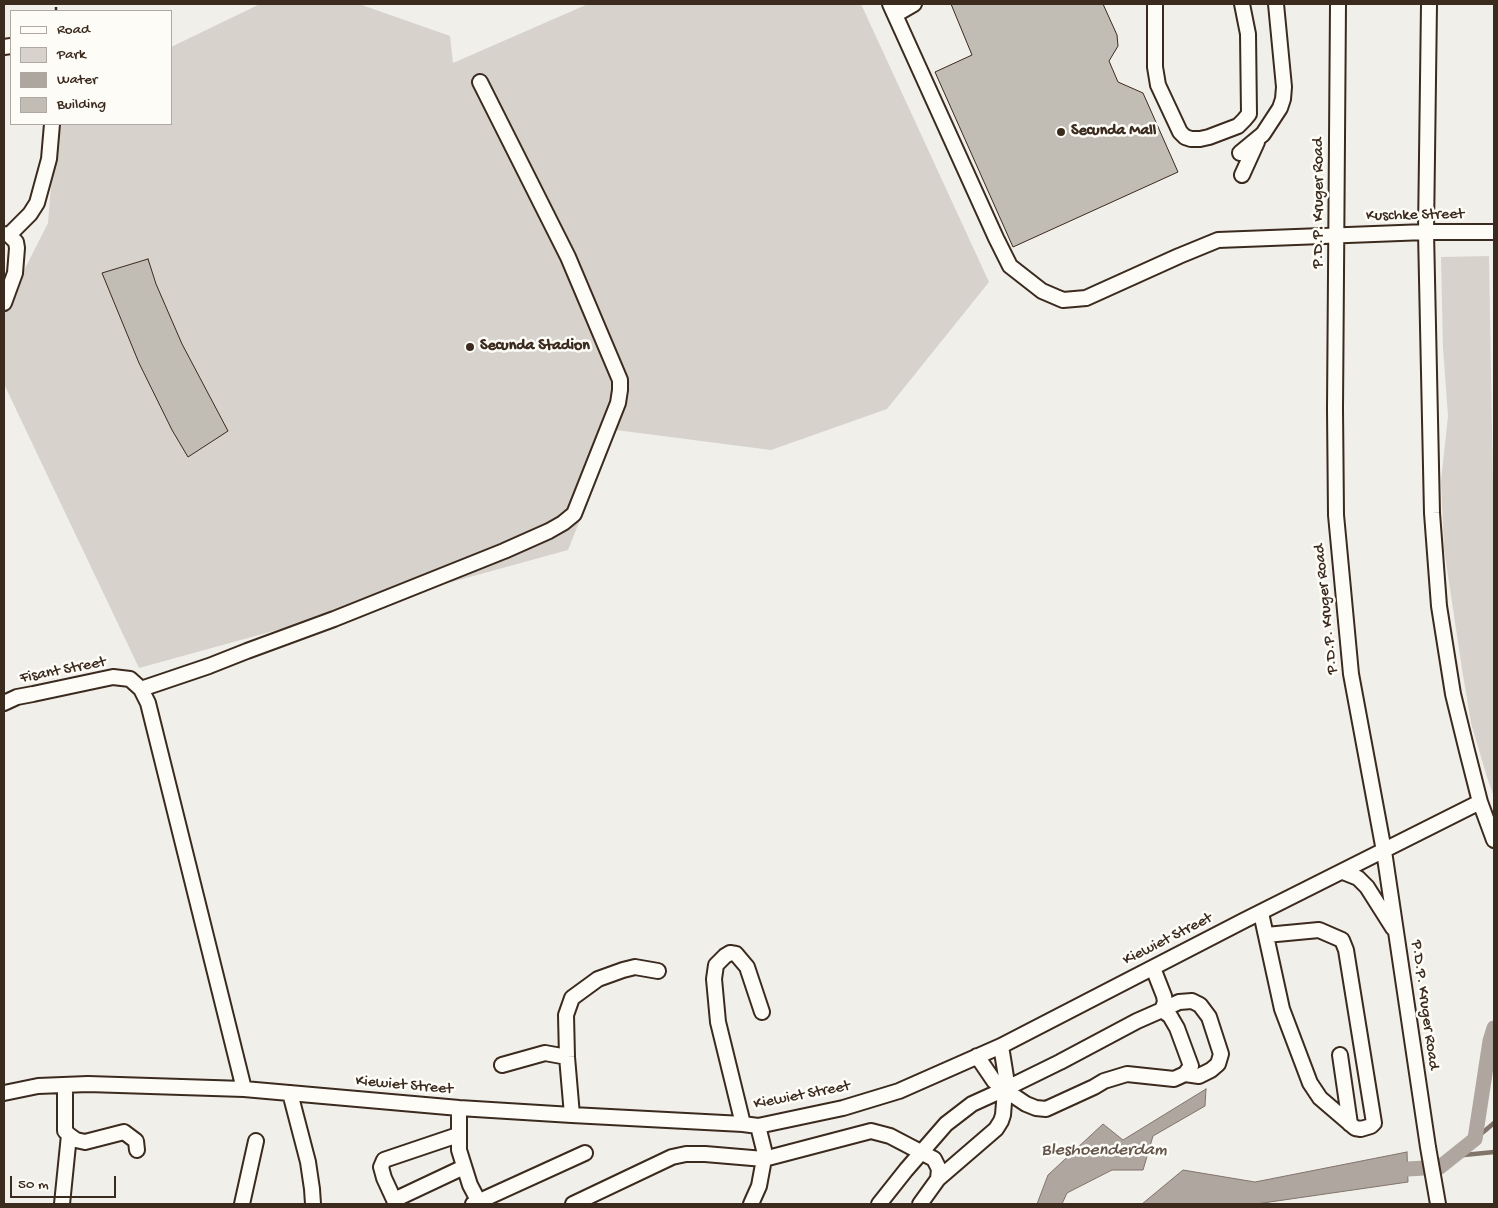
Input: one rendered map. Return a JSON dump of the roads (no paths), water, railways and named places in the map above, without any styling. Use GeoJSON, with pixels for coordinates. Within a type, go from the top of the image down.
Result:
{"type":"FeatureCollection","features":[{"type":"Feature","properties":{"kind":"street"},"geometry":{"type":"LineString","coordinates":[[892,10],[914,4]]}},
{"type":"Feature","properties":{"kind":"street"},"geometry":{"type":"LineString","coordinates":[[1155,4],[1155,68],[1158,85],[1180,132],[1185,137],[1192,139],[1209,137],[1238,126],[1249,114],[1248,34],[1242,4]]}},
{"type":"Feature","properties":{"kind":"street"},"geometry":{"type":"LineString","coordinates":[[1240,153],[1259,137],[1275,117],[1283,99],[1284,87],[1276,4]]}},
{"type":"Feature","properties":{"kind":"street","name":"P.D.P. Kruger Road"},"geometry":{"type":"LineString","coordinates":[[1338,4],[1336,515],[1351,674],[1384,851],[1438,1204]]}},
{"type":"Feature","properties":{"kind":"street"},"geometry":{"type":"LineString","coordinates":[[1429,4],[1426,232],[1432,514],[1438,606],[1453,694],[1480,802],[1494,840]]}},
{"type":"Feature","properties":{"kind":"street","name":"Kuschke Street"},"geometry":{"type":"LineString","coordinates":[[892,10],[1010,266],[1042,291],[1063,300],[1086,298],[1218,240],[1426,232],[1494,232]]}},
{"type":"Feature","properties":{"kind":"street"},"geometry":{"type":"LineString","coordinates":[[244,1089],[148,703],[141,689],[209,666],[326,622],[504,551],[563,524],[574,514],[618,403],[620,380],[568,257],[480,82]]}},
{"type":"Feature","properties":{"kind":"street"},"geometry":{"type":"LineString","coordinates":[[4,303],[16,272],[17,248],[16,242],[6,235],[30,214],[37,203],[49,159],[52,125]]}},
{"type":"Feature","properties":{"kind":"street"},"geometry":{"type":"LineString","coordinates":[[1242,175],[1259,137]]}},
{"type":"Feature","properties":{"kind":"street","name":"Fisant Street"},"geometry":{"type":"LineString","coordinates":[[4,703],[33,694],[113,677],[130,679],[141,689]]}},
{"type":"Feature","properties":{"kind":"street","name":"Kiewiet Street"},"geometry":{"type":"LineString","coordinates":[[4,1093],[38,1086],[88,1084],[244,1089],[459,1108],[758,1126],[843,1108],[899,1091],[1001,1046],[1245,920],[1480,802]]}},
{"type":"Feature","properties":{"kind":"street"},"geometry":{"type":"LineString","coordinates":[[1343,872],[1358,878],[1367,887],[1396,932]]}},
{"type":"Feature","properties":{"kind":"street"},"geometry":{"type":"LineString","coordinates":[[1261,913],[1282,1009],[1306,1074],[1320,1098],[1355,1128],[1367,1129],[1374,1123],[1346,950],[1342,940],[1319,930],[1266,935]]}},
{"type":"Feature","properties":{"kind":"street"},"geometry":{"type":"LineString","coordinates":[[743,1124],[718,1022],[714,979],[716,966],[725,956],[730,953],[736,954],[747,967],[762,1012]]}},
{"type":"Feature","properties":{"kind":"street"},"geometry":{"type":"LineString","coordinates":[[572,1115],[567,1057],[566,1015],[572,998],[598,979],[623,970],[635,967],[658,971]]}},
{"type":"Feature","properties":{"kind":"street"},"geometry":{"type":"LineString","coordinates":[[1153,968],[1164,996],[1165,1002],[1162,1010]]}},
{"type":"Feature","properties":{"kind":"street"},"geometry":{"type":"LineString","coordinates":[[879,1204],[946,1124],[972,1104],[1060,1062],[1137,1021],[1180,1002],[1192,1001],[1200,1005],[1209,1016],[1221,1054],[1218,1064],[1211,1070],[1199,1076],[1185,1074]]}},
{"type":"Feature","properties":{"kind":"street"},"geometry":{"type":"LineString","coordinates":[[977,1056],[994,1081],[1026,1104],[1036,1108],[1046,1109],[1094,1087],[1104,1080],[1127,1074],[1174,1079],[1185,1074],[1191,1066],[1177,1028],[1170,1016],[1162,1010]]}},
{"type":"Feature","properties":{"kind":"street"},"geometry":{"type":"LineString","coordinates":[[920,1204],[938,1179],[996,1129],[1001,1121],[1006,1076],[1001,1046]]}},
{"type":"Feature","properties":{"kind":"street"},"geometry":{"type":"LineString","coordinates":[[502,1064],[545,1053],[567,1057]]}},
{"type":"Feature","properties":{"kind":"street"},"geometry":{"type":"LineString","coordinates":[[1340,1056],[1350,1124]]}},
{"type":"Feature","properties":{"kind":"street"},"geometry":{"type":"LineString","coordinates":[[65,1086],[65,1131],[69,1136],[86,1142],[124,1132],[136,1141],[137,1150]]}},
{"type":"Feature","properties":{"kind":"street"},"geometry":{"type":"LineString","coordinates":[[290,1093],[308,1162],[313,1204]]}},
{"type":"Feature","properties":{"kind":"street"},"geometry":{"type":"LineString","coordinates":[[459,1108],[459,1150],[477,1204],[585,1153]]}},
{"type":"Feature","properties":{"kind":"street"},"geometry":{"type":"LineString","coordinates":[[751,1204],[759,1186],[764,1160],[764,1150],[758,1126]]}},
{"type":"Feature","properties":{"kind":"street"},"geometry":{"type":"LineString","coordinates":[[573,1204],[672,1157],[686,1154],[705,1154],[764,1160],[871,1131],[890,1136],[934,1159],[939,1170],[938,1179]]}},
{"type":"Feature","properties":{"kind":"street"},"geometry":{"type":"LineString","coordinates":[[458,1135],[386,1158],[381,1167],[395,1202],[464,1168]]}},
{"type":"Feature","properties":{"kind":"street"},"geometry":{"type":"LineString","coordinates":[[62,1204],[69,1136]]}},
{"type":"Feature","properties":{"kind":"street"},"geometry":{"type":"LineString","coordinates":[[242,1204],[256,1141]]}},
{"type":"Feature","properties":{"kind":"water","name":"Bleshoenderdam"},"geometry":{"type":"Polygon","coordinates":[[[1206,1089],[1205,1106],[1153,1136],[1143,1170],[1112,1170],[1067,1193],[1062,1204],[1037,1204],[1048,1175],[1103,1124],[1123,1140],[1206,1089]]]}},
{"type":"Feature","properties":{"kind":"water","name":"Bleshoenderdam"},"geometry":{"type":"Polygon","coordinates":[[[1407,1152],[1408,1182],[1256,1204],[1142,1204],[1183,1170],[1255,1182],[1407,1152]]]}},
{"type":"Feature","properties":{"kind":"waterway"},"geometry":{"type":"LineString","coordinates":[[1408,1169],[1440,1167],[1475,1139],[1490,1041],[1494,1028]]}},
{"type":"Feature","properties":{"kind":"waterway"},"geometry":{"type":"LineString","coordinates":[[1475,1139],[1494,1123]]}},
{"type":"Feature","properties":{"kind":"waterway"},"geometry":{"type":"LineString","coordinates":[[1454,1156],[1494,1152]]}},
{"type":"Feature","properties":{"kind":"place","name":"Secunda Mall"},"geometry":{"type":"Point","coordinates":[1061,132]}},
{"type":"Feature","properties":{"kind":"place","name":"Secunda Stadion"},"geometry":{"type":"Point","coordinates":[470,347]}}]}
